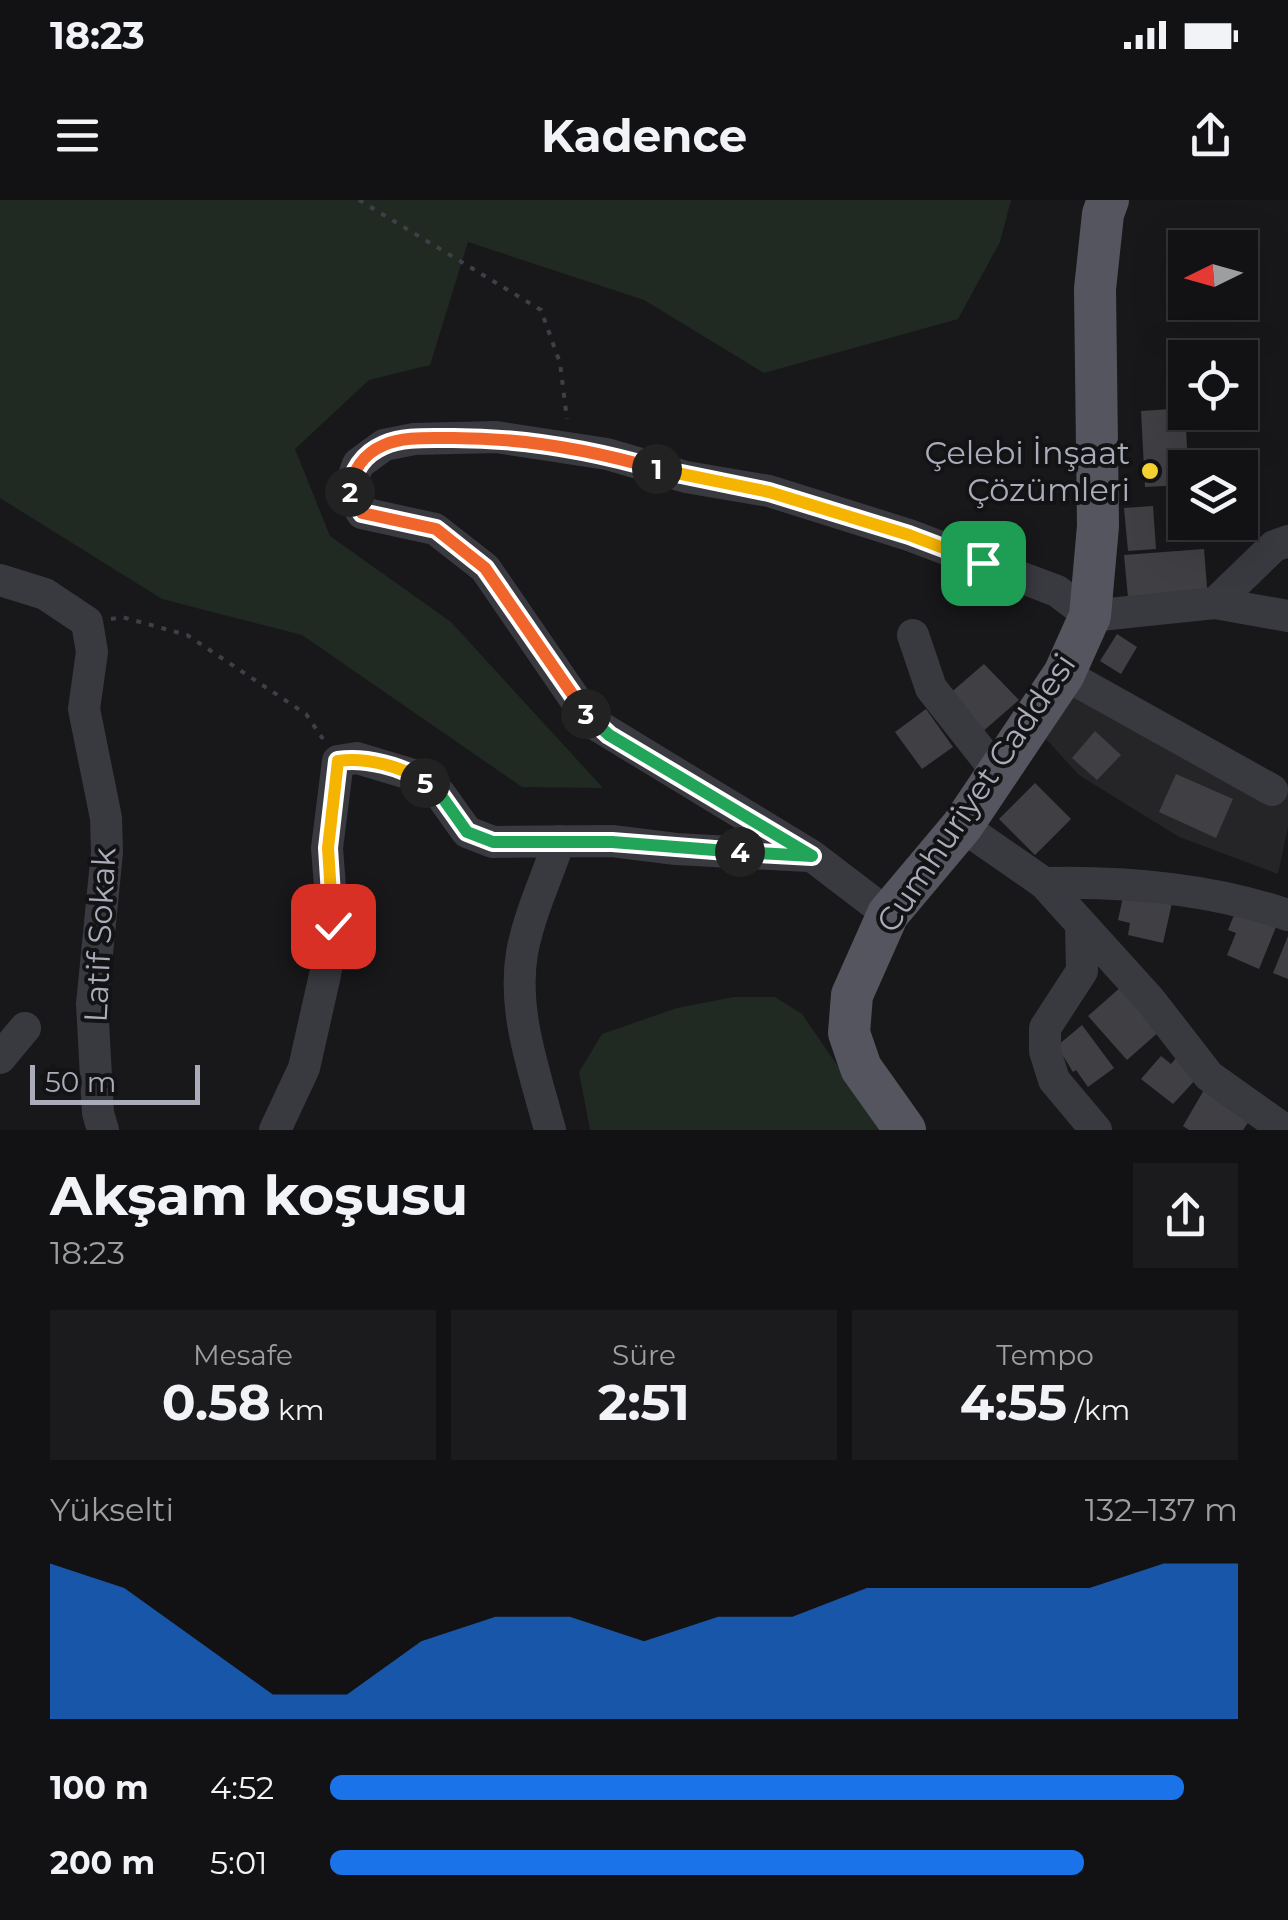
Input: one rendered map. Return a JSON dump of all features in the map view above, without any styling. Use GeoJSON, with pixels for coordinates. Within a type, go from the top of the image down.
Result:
{"type":"FeatureCollection","features":[{"type":"Feature","properties":{"kind":"main road","name":"Cumhuriyet Caddesi"},"geometry":{"type":"LineString","coordinates":[[905,1130],[860,1068],[849,1033],[852,995],[888,914],[962,826],[1064,674],[1090,616],[1098,526],[1094,289],[1108,200]]}},
{"type":"Feature","properties":{"kind":"street"},"geometry":{"type":"LineString","coordinates":[[888,914],[812,856],[590,720],[485,568],[436,529],[362,513],[349,490],[358,464],[384,445],[414,438],[496,437],[606,454],[686,477],[769,492],[909,535],[1057,592],[1090,616],[1215,602],[1288,616]]}},
{"type":"Feature","properties":{"kind":"street"},"geometry":{"type":"LineString","coordinates":[[1215,602],[1274,546],[1288,541]]}},
{"type":"Feature","properties":{"kind":"street"},"geometry":{"type":"LineString","coordinates":[[0,580],[45,594],[87,622]]}},
{"type":"Feature","properties":{"kind":"street","name":"Latif Sokak"},"geometry":{"type":"LineString","coordinates":[[87,622],[92,652],[84,708],[106,818],[107,852],[92,1004],[98,1113],[103,1130]]}},
{"type":"Feature","properties":{"kind":"street"},"geometry":{"type":"LineString","coordinates":[[913,635],[931,688],[998,772]]}},
{"type":"Feature","properties":{"kind":"street"},"geometry":{"type":"LineString","coordinates":[[1064,674],[1272,790]]}},
{"type":"Feature","properties":{"kind":"street"},"geometry":{"type":"LineString","coordinates":[[275,1130],[304,1068],[325,974],[333,926],[328,848],[348,759],[417,776],[440,794],[467,832],[493,842],[558,841],[812,856]]}},
{"type":"Feature","properties":{"kind":"street"},"geometry":{"type":"LineString","coordinates":[[962,826],[1044,883],[1150,1000],[1209,1076],[1285,1130]]}},
{"type":"Feature","properties":{"kind":"street"},"geometry":{"type":"LineString","coordinates":[[550,1130],[522,1023],[521,956],[558,841]]}},
{"type":"Feature","properties":{"kind":"street"},"geometry":{"type":"LineString","coordinates":[[1044,883],[1101,882],[1179,891],[1288,915]]}},
{"type":"Feature","properties":{"kind":"street"},"geometry":{"type":"LineString","coordinates":[[1081,926],[1082,971],[1045,1028],[1045,1052],[1054,1080],[1096,1130]]}},
{"type":"Feature","properties":{"kind":"street"},"geometry":{"type":"LineString","coordinates":[[0,1058],[25,1028]]}},
{"type":"Feature","properties":{"kind":"path"},"geometry":{"type":"LineString","coordinates":[[359,200],[541,310],[560,363],[570,449]]}},
{"type":"Feature","properties":{"kind":"path"},"geometry":{"type":"LineString","coordinates":[[87,622],[122,617],[187,636],[306,714],[348,759]]}},
{"type":"Feature","properties":{"kind":"shaded area"},"geometry":{"type":"Polygon","coordinates":[[[0,200],[1011,200],[1000,242],[958,319],[764,373],[644,300],[468,242],[430,365],[369,380],[295,449],[330,536],[451,622],[603,788],[522,787],[302,635],[162,599],[0,498],[0,200]]]}},
{"type":"Feature","properties":{"kind":"shaded area"},"geometry":{"type":"Polygon","coordinates":[[[1087,670],[1288,784],[1288,827],[1278,874],[1179,837],[1079,775],[1046,739],[1087,670]]]}},
{"type":"Feature","properties":{"kind":"shaded area"},"geometry":{"type":"Polygon","coordinates":[[[734,997],[775,997],[802,1014],[882,1130],[590,1130],[579,1072],[602,1034],[677,1008],[734,997]]]}},
{"type":"Feature","properties":{"kind":"building"},"geometry":{"type":"Polygon","coordinates":[[[1168,409],[1168,430],[1186,430],[1187,450],[1168,450],[1168,486],[1145,487],[1141,411],[1168,409]]]}},
{"type":"Feature","properties":{"kind":"building"},"geometry":{"type":"Polygon","coordinates":[[[1153,506],[1156,549],[1128,551],[1124,508],[1153,506]]]}},
{"type":"Feature","properties":{"kind":"building"},"geometry":{"type":"Polygon","coordinates":[[[1204,549],[1208,600],[1129,608],[1124,555],[1204,549]]]}},
{"type":"Feature","properties":{"kind":"building"},"geometry":{"type":"Polygon","coordinates":[[[1117,634],[1137,647],[1121,674],[1100,661],[1117,634]]]}},
{"type":"Feature","properties":{"kind":"building"},"geometry":{"type":"Polygon","coordinates":[[[984,664],[1019,700],[981,733],[948,695],[984,664]]]}},
{"type":"Feature","properties":{"kind":"building"},"geometry":{"type":"Polygon","coordinates":[[[926,709],[953,747],[922,769],[895,732],[926,709]]]}},
{"type":"Feature","properties":{"kind":"building"},"geometry":{"type":"Polygon","coordinates":[[[1095,731],[1121,755],[1097,780],[1072,758],[1095,731]]]}},
{"type":"Feature","properties":{"kind":"building"},"geometry":{"type":"Polygon","coordinates":[[[1176,774],[1233,799],[1216,838],[1159,812],[1176,774]]]}},
{"type":"Feature","properties":{"kind":"building"},"geometry":{"type":"Polygon","coordinates":[[[1035,783],[1071,819],[1035,855],[999,819],[1035,783]]]}},
{"type":"Feature","properties":{"kind":"building"},"geometry":{"type":"Polygon","coordinates":[[[1124,892],[1172,903],[1163,943],[1128,935],[1130,923],[1118,920],[1124,892]]]}},
{"type":"Feature","properties":{"kind":"building"},"geometry":{"type":"Polygon","coordinates":[[[1234,915],[1276,927],[1259,969],[1227,955],[1236,933],[1228,930],[1234,915]]]}},
{"type":"Feature","properties":{"kind":"building"},"geometry":{"type":"Polygon","coordinates":[[[1288,936],[1288,979],[1273,973],[1288,936]]]}},
{"type":"Feature","properties":{"kind":"building"},"geometry":{"type":"Polygon","coordinates":[[[1122,986],[1161,1030],[1127,1060],[1088,1016],[1122,986]]]}},
{"type":"Feature","properties":{"kind":"building"},"geometry":{"type":"Polygon","coordinates":[[[1082,1025],[1114,1068],[1088,1087],[1057,1046],[1082,1025]]]}},
{"type":"Feature","properties":{"kind":"building"},"geometry":{"type":"Polygon","coordinates":[[[1161,1056],[1171,1064],[1176,1058],[1197,1078],[1173,1104],[1141,1079],[1161,1056]]]}},
{"type":"Feature","properties":{"kind":"building"},"geometry":{"type":"Polygon","coordinates":[[[1208,1083],[1254,1114],[1243,1130],[1189,1130],[1183,1126],[1208,1083]]]}},
{"type":"Feature","properties":{"kind":"place","name":"Çelebi İnşaat Çözümleri"},"geometry":{"type":"Point","coordinates":[1150,471]}},
{"type":"Feature","properties":{"kind":"route"},"geometry":{"type":"LineString","coordinates":[[333,926],[328,848],[338,761],[358,758],[417,776],[440,794],[467,832],[493,842],[612,842],[812,856],[590,720],[485,568],[436,529],[362,513],[349,490],[358,464],[384,445],[414,438],[496,437],[606,454],[686,477],[769,492],[909,535],[983,563]]}}]}
